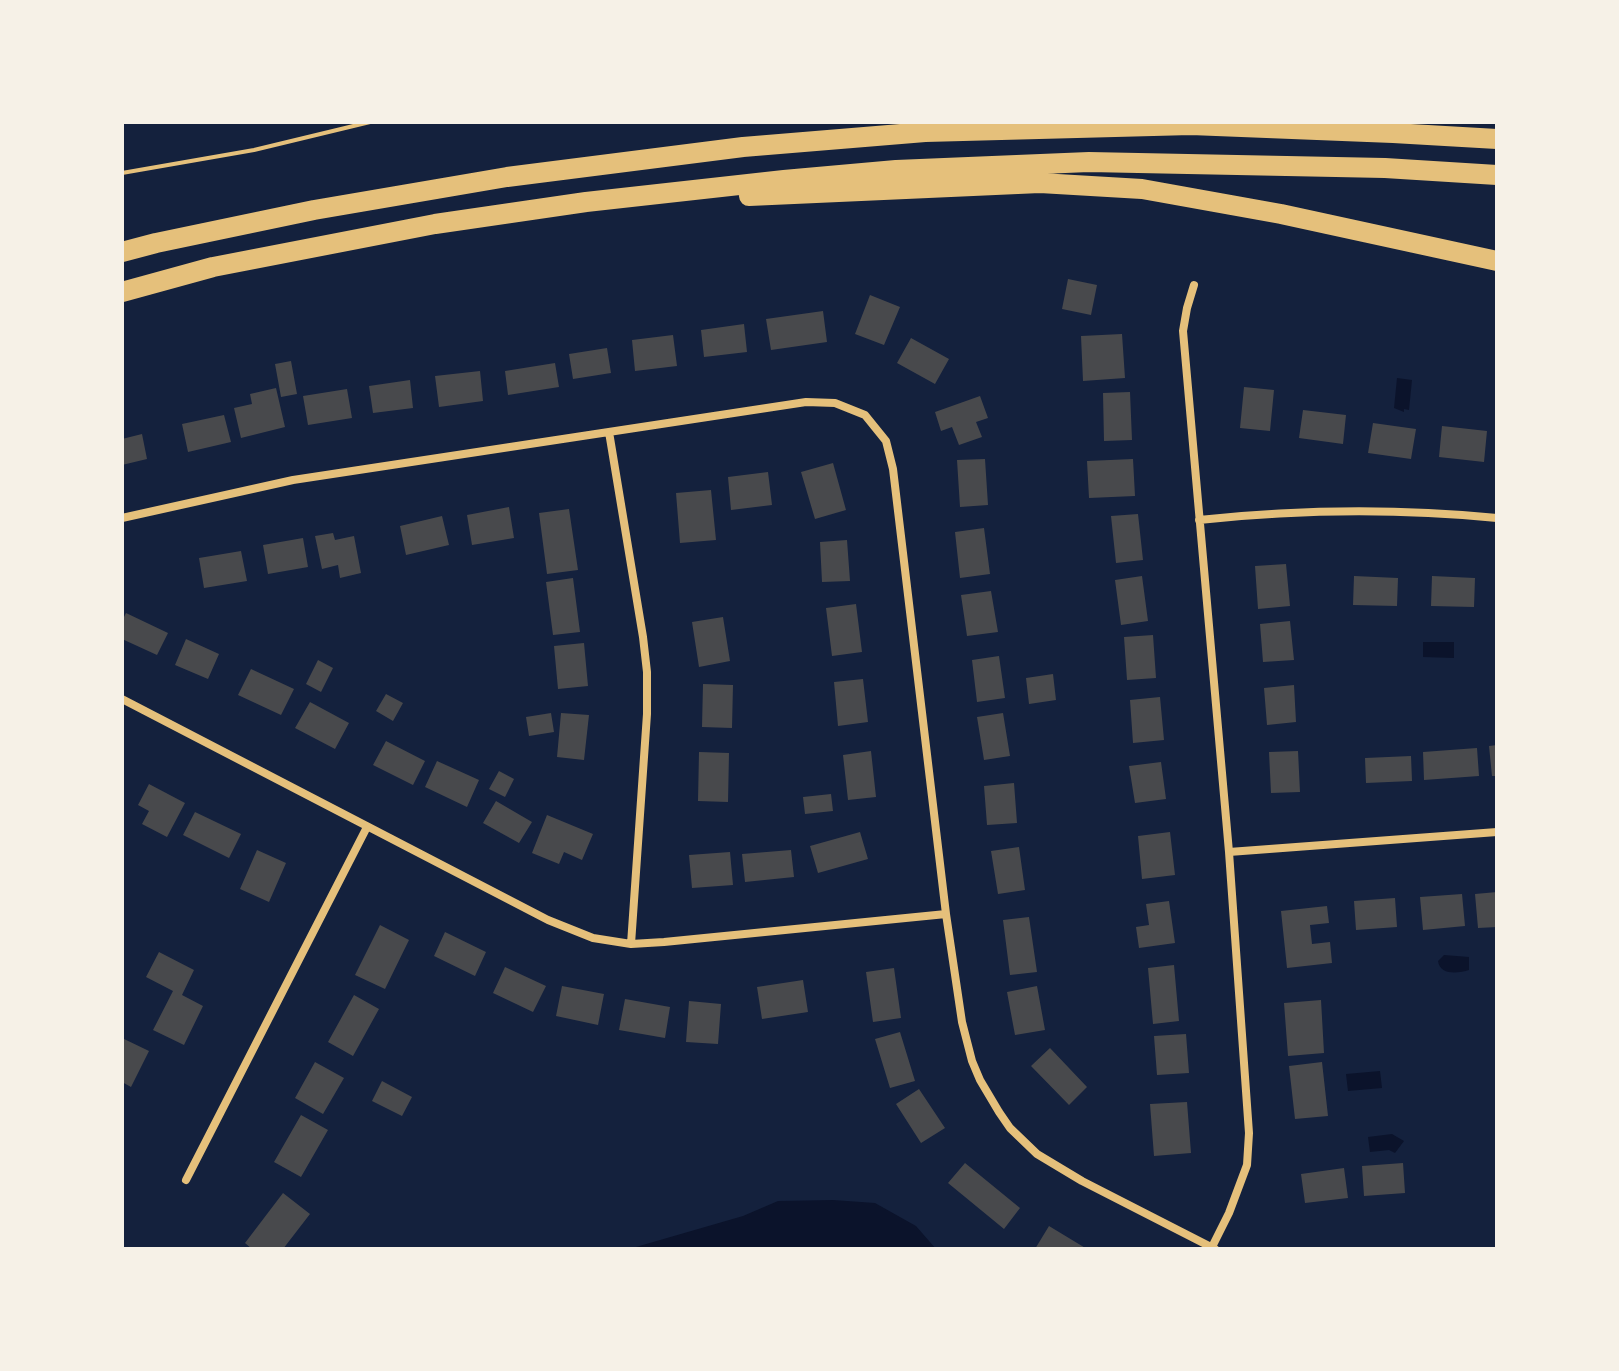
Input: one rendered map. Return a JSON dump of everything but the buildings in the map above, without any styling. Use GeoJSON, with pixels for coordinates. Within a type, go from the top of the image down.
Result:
{"type":"FeatureCollection","features":[{"type":"Feature","properties":{"kind":"highway"},"geometry":{"type":"LineString","coordinates":[[122,252],[314,210],[477,182],[743,147],[888,122]]}},
{"type":"Feature","properties":{"kind":"highway"},"geometry":{"type":"LineString","coordinates":[[743,147],[925,132],[1191,125],[1497,139]]}},
{"type":"Feature","properties":{"kind":"highway"},"geometry":{"type":"LineString","coordinates":[[122,292],[213,267],[435,224],[586,202],[812,177],[1075,162],[1385,168],[1497,175]]}},
{"type":"Feature","properties":{"kind":"highway"},"geometry":{"type":"LineString","coordinates":[[586,202],[1040,183],[1102,186],[1197,198],[1497,261]]}},
{"type":"Feature","properties":{"kind":"street"},"geometry":{"type":"LineString","coordinates":[[122,518],[293,480],[806,402],[835,403],[865,415],[886,441],[893,469],[946,914],[966,1042],[980,1080],[1010,1128],[1037,1154],[1213,1248],[1247,1165],[1249,1133],[1229,852],[1183,331],[1194,285]]}},
{"type":"Feature","properties":{"kind":"street"},"geometry":{"type":"LineString","coordinates":[[609,432],[647,672],[647,714],[631,944]]}},
{"type":"Feature","properties":{"kind":"street"},"geometry":{"type":"LineString","coordinates":[[1199,520],[1271,512],[1350,510],[1497,518]]}},
{"type":"Feature","properties":{"kind":"street"},"geometry":{"type":"LineString","coordinates":[[122,699],[548,920],[593,938],[631,944],[664,942],[946,914]]}},
{"type":"Feature","properties":{"kind":"street"},"geometry":{"type":"LineString","coordinates":[[186,1180],[367,827]]}},
{"type":"Feature","properties":{"kind":"street"},"geometry":{"type":"LineString","coordinates":[[1229,852],[1497,832]]}},
{"type":"Feature","properties":{"kind":"path"},"geometry":{"type":"LineString","coordinates":[[122,173],[254,150],[370,122]]}},
{"type":"Feature","properties":{"kind":"water"},"geometry":{"type":"Polygon","coordinates":[[[1397,378],[1412,380],[1409,410],[1404,409],[1404,412],[1394,408],[1397,378]]]}},
{"type":"Feature","properties":{"kind":"water"},"geometry":{"type":"Polygon","coordinates":[[[1423,642],[1454,642],[1454,658],[1423,657],[1423,642]]]}},
{"type":"Feature","properties":{"kind":"water"},"geometry":{"type":"Polygon","coordinates":[[[1444,955],[1469,957],[1469,970],[1455,972],[1442,969],[1438,961],[1444,955]]]}},
{"type":"Feature","properties":{"kind":"water"},"geometry":{"type":"Polygon","coordinates":[[[1380,1071],[1382,1088],[1348,1091],[1346,1074],[1380,1071]]]}},
{"type":"Feature","properties":{"kind":"water"},"geometry":{"type":"Polygon","coordinates":[[[1392,1134],[1404,1141],[1395,1153],[1389,1150],[1370,1152],[1368,1137],[1392,1134]]]}},
{"type":"Feature","properties":{"kind":"water"},"geometry":{"type":"Polygon","coordinates":[[[778,1201],[875,1203],[916,1226],[936,1249],[629,1249],[743,1216],[778,1201]]]}}]}
